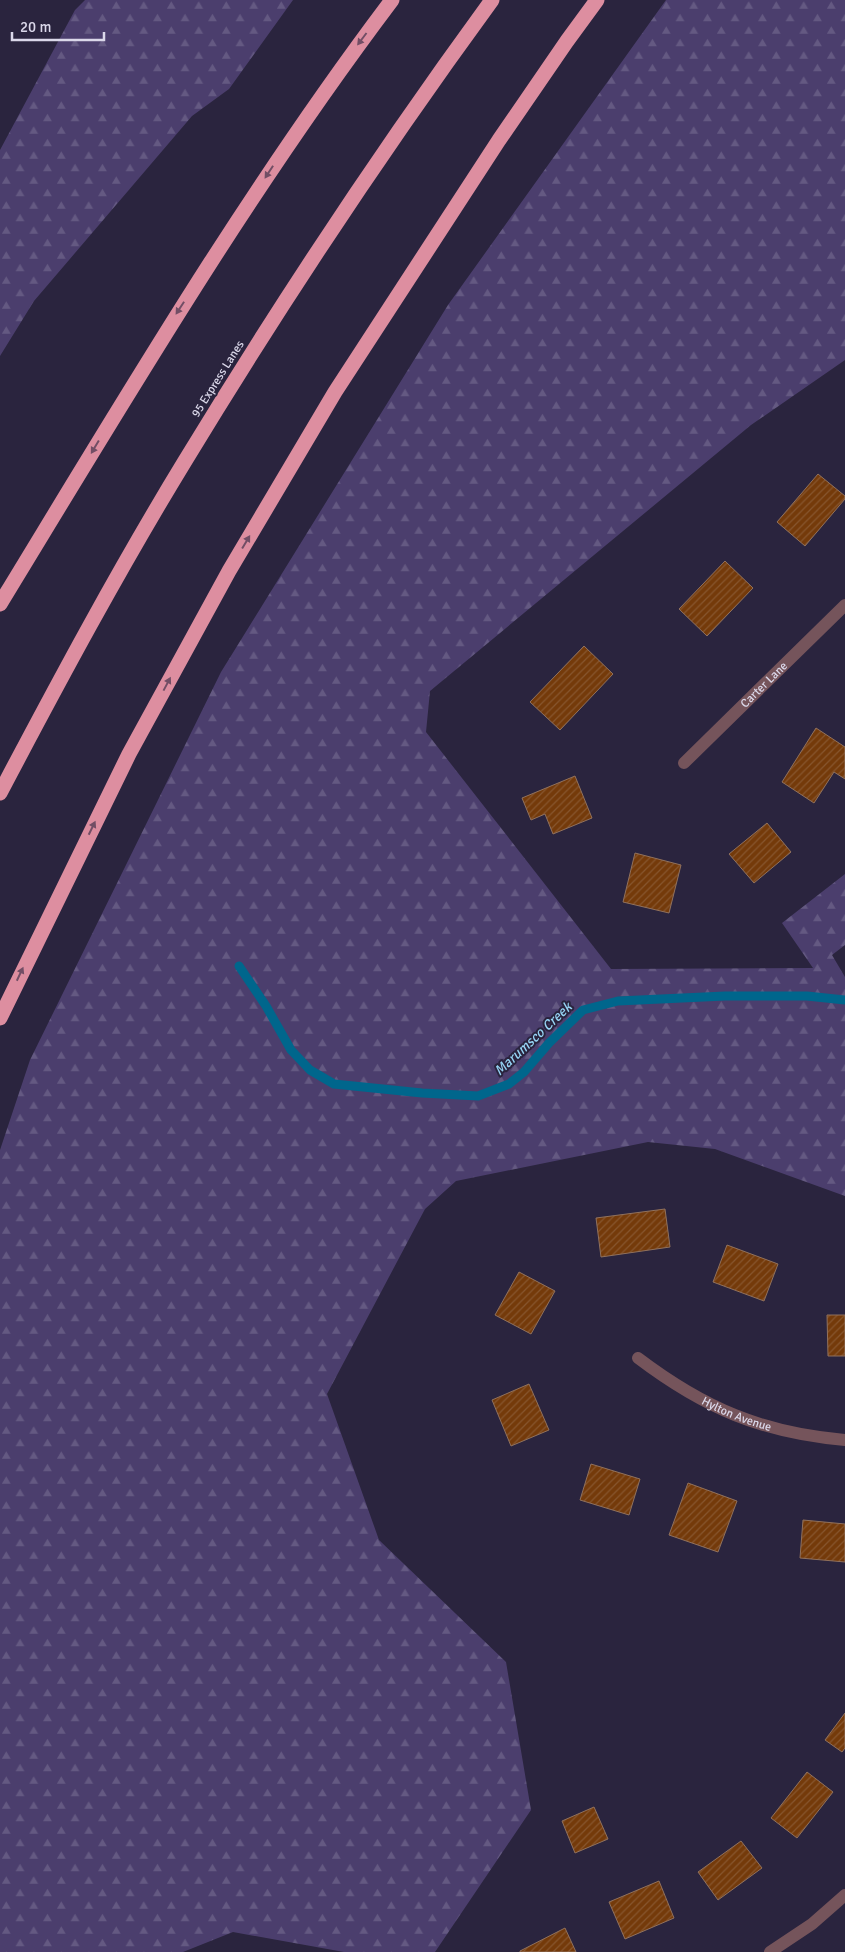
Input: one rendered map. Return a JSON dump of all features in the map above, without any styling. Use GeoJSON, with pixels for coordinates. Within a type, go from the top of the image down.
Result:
{"type":"FeatureCollection","features":[{"type":"Feature","properties":{"kind":"highway"},"geometry":{"type":"LineString","coordinates":[[0,604],[180,308],[275,163],[392,0]]}},
{"type":"Feature","properties":{"kind":"highway","name":"95 Express Lanes"},"geometry":{"type":"LineString","coordinates":[[0,793],[69,664],[184,462],[310,262],[428,88],[492,0]]}},
{"type":"Feature","properties":{"kind":"highway"},"geometry":{"type":"LineString","coordinates":[[0,1018],[129,754],[228,571],[335,392],[499,140],[597,0]]}},
{"type":"Feature","properties":{"kind":"street","name":"Carter Lane"},"geometry":{"type":"LineString","coordinates":[[684,762],[845,606]]}},
{"type":"Feature","properties":{"kind":"street","name":"Hylton Avenue"},"geometry":{"type":"LineString","coordinates":[[638,1358],[671,1383],[715,1407],[739,1417],[762,1426],[804,1435],[845,1440]]}},
{"type":"Feature","properties":{"kind":"street"},"geometry":{"type":"LineString","coordinates":[[770,1952],[812,1924],[845,1895]]}},
{"type":"Feature","properties":{"kind":"green space"},"geometry":{"type":"Polygon","coordinates":[[[85,0],[293,0],[229,89],[192,116],[34,301],[0,356],[0,150],[75,10],[85,0]]]}},
{"type":"Feature","properties":{"kind":"green space"},"geometry":{"type":"Polygon","coordinates":[[[666,0],[845,0],[845,360],[751,425],[430,691],[426,732],[611,969],[813,968],[782,923],[845,874],[845,945],[832,955],[845,977],[845,1196],[715,1149],[648,1142],[456,1181],[425,1209],[327,1394],[379,1540],[506,1662],[531,1810],[435,1952],[344,1952],[233,1932],[183,1952],[0,1952],[0,1150],[30,1060],[221,672],[448,305],[666,0]]]}},
{"type":"Feature","properties":{"kind":"building"},"geometry":{"type":"Polygon","coordinates":[[[818,474],[845,496],[845,499],[805,546],[777,522],[818,474]]]}},
{"type":"Feature","properties":{"kind":"building"},"geometry":{"type":"Polygon","coordinates":[[[725,561],[753,588],[707,636],[679,609],[725,561]]]}},
{"type":"Feature","properties":{"kind":"building"},"geometry":{"type":"Polygon","coordinates":[[[584,646],[613,674],[560,730],[530,702],[584,646]]]}},
{"type":"Feature","properties":{"kind":"building"},"geometry":{"type":"Polygon","coordinates":[[[816,728],[845,747],[845,779],[834,772],[814,803],[782,782],[816,728]]]}},
{"type":"Feature","properties":{"kind":"building"},"geometry":{"type":"Polygon","coordinates":[[[575,776],[592,818],[553,834],[545,814],[531,820],[522,798],[575,776]]]}},
{"type":"Feature","properties":{"kind":"building"},"geometry":{"type":"Polygon","coordinates":[[[767,823],[791,852],[754,883],[729,854],[767,823]]]}},
{"type":"Feature","properties":{"kind":"building"},"geometry":{"type":"Polygon","coordinates":[[[635,853],[681,865],[669,913],[623,902],[635,853]]]}},
{"type":"Feature","properties":{"kind":"building"},"geometry":{"type":"Polygon","coordinates":[[[665,1209],[670,1247],[601,1257],[596,1218],[665,1209]]]}},
{"type":"Feature","properties":{"kind":"building"},"geometry":{"type":"Polygon","coordinates":[[[727,1245],[778,1264],[764,1301],[713,1282],[727,1245]]]}},
{"type":"Feature","properties":{"kind":"building"},"geometry":{"type":"Polygon","coordinates":[[[519,1272],[555,1291],[531,1334],[495,1315],[519,1272]]]}},
{"type":"Feature","properties":{"kind":"building"},"geometry":{"type":"Polygon","coordinates":[[[827,1315],[845,1315],[845,1356],[828,1356],[827,1315]]]}},
{"type":"Feature","properties":{"kind":"building"},"geometry":{"type":"Polygon","coordinates":[[[529,1384],[549,1430],[511,1446],[492,1400],[529,1384]]]}},
{"type":"Feature","properties":{"kind":"building"},"geometry":{"type":"Polygon","coordinates":[[[591,1464],[640,1479],[629,1515],[580,1500],[591,1464]]]}},
{"type":"Feature","properties":{"kind":"building"},"geometry":{"type":"Polygon","coordinates":[[[688,1483],[737,1501],[718,1552],[669,1535],[688,1483]]]}},
{"type":"Feature","properties":{"kind":"building"},"geometry":{"type":"Polygon","coordinates":[[[803,1520],[845,1524],[845,1562],[800,1558],[803,1520]]]}},
{"type":"Feature","properties":{"kind":"building"},"geometry":{"type":"Polygon","coordinates":[[[845,1713],[845,1748],[842,1752],[825,1740],[845,1713]]]}},
{"type":"Feature","properties":{"kind":"building"},"geometry":{"type":"Polygon","coordinates":[[[807,1772],[833,1792],[797,1838],[771,1818],[807,1772]]]}},
{"type":"Feature","properties":{"kind":"building"},"geometry":{"type":"Polygon","coordinates":[[[594,1807],[608,1839],[575,1853],[562,1821],[594,1807]]]}},
{"type":"Feature","properties":{"kind":"building"},"geometry":{"type":"Polygon","coordinates":[[[741,1841],[762,1868],[718,1900],[698,1872],[741,1841]]]}},
{"type":"Feature","properties":{"kind":"building"},"geometry":{"type":"Polygon","coordinates":[[[659,1881],[674,1918],[625,1939],[609,1902],[659,1881]]]}},
{"type":"Feature","properties":{"kind":"building"},"geometry":{"type":"Polygon","coordinates":[[[565,1928],[576,1952],[520,1952],[520,1951],[565,1928]]]}},
{"type":"Feature","properties":{"kind":"waterway","name":"Marumsco Creek"},"geometry":{"type":"LineString","coordinates":[[239,966],[266,1006],[291,1050],[310,1070],[334,1084],[422,1093],[478,1096],[509,1084],[524,1072],[549,1043],[583,1010],[618,1001],[725,996],[807,996],[845,1000]]}}]}
